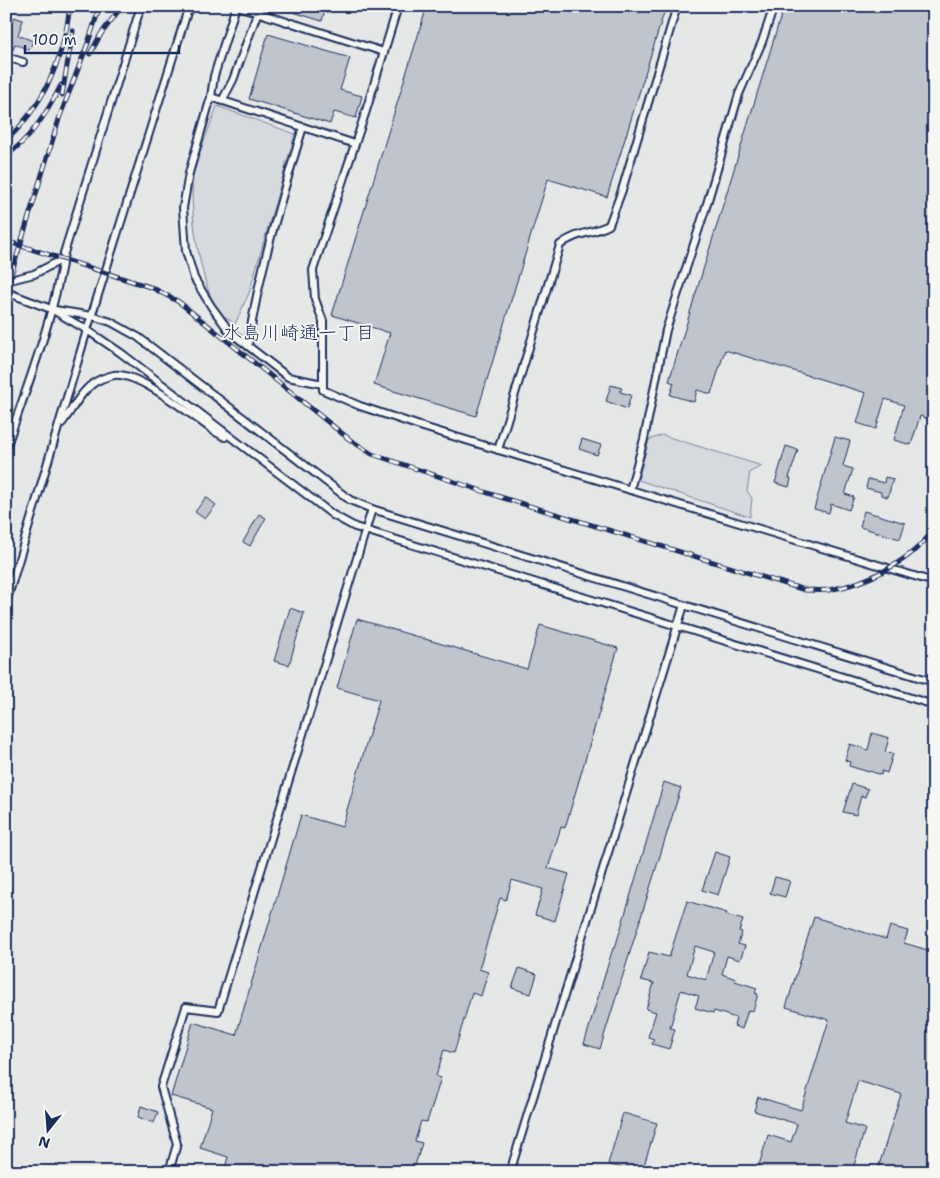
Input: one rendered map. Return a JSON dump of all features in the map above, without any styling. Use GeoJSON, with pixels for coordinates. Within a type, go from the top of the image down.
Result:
{"type":"FeatureCollection","features":[{"type":"Feature","properties":{"kind":"lane"},"geometry":{"type":"LineString","coordinates":[[6,12],[8,6]]}},
{"type":"Feature","properties":{"kind":"lane"},"geometry":{"type":"LineString","coordinates":[[6,448],[42,344],[63,258],[140,6]]}},
{"type":"Feature","properties":{"kind":"lane"},"geometry":{"type":"LineString","coordinates":[[6,603],[87,330],[189,6]]}},
{"type":"Feature","properties":{"kind":"lane"},"geometry":{"type":"LineString","coordinates":[[323,384],[288,377],[230,332],[194,278],[186,251],[183,217],[184,199],[189,173],[211,98],[214,76],[237,6],[259,9],[290,23],[384,52]]}},
{"type":"Feature","properties":{"kind":"lane"},"geometry":{"type":"LineString","coordinates":[[398,6],[313,270],[315,299],[323,321],[323,390],[360,406],[498,450],[934,582]]}},
{"type":"Feature","properties":{"kind":"lane"},"geometry":{"type":"LineString","coordinates":[[498,450],[560,245],[569,238],[609,225],[622,190],[677,6]]}},
{"type":"Feature","properties":{"kind":"lane"},"geometry":{"type":"LineString","coordinates":[[630,490],[644,439],[666,330],[706,207],[739,94],[762,42],[774,6]]}},
{"type":"Feature","properties":{"kind":"lane"},"geometry":{"type":"LineString","coordinates":[[222,101],[233,80],[259,9]]}},
{"type":"Feature","properties":{"kind":"lane"},"geometry":{"type":"LineString","coordinates":[[6,57],[23,62]]}},
{"type":"Feature","properties":{"kind":"lane"},"geometry":{"type":"LineString","coordinates":[[211,98],[355,144]]}},
{"type":"Feature","properties":{"kind":"lane"},"geometry":{"type":"LineString","coordinates":[[248,346],[254,303],[270,238],[302,127]]}},
{"type":"Feature","properties":{"kind":"lane"},"geometry":{"type":"LineString","coordinates":[[6,281],[34,274],[63,258]]}},
{"type":"Feature","properties":{"kind":"lane"},"geometry":{"type":"LineString","coordinates":[[6,292],[51,309],[121,353],[344,522],[365,531],[934,705]]}},
{"type":"Feature","properties":{"kind":"lane"},"geometry":{"type":"LineString","coordinates":[[51,309],[92,316],[111,322],[138,338],[350,500],[372,509],[932,681]]}},
{"type":"Feature","properties":{"kind":"lane"},"geometry":{"type":"LineString","coordinates":[[59,427],[82,394],[98,380],[115,375],[130,378],[152,388],[214,431],[242,446]]}},
{"type":"Feature","properties":{"kind":"lane"},"geometry":{"type":"LineString","coordinates":[[169,1172],[177,1144],[161,1087],[186,1007],[218,1011],[372,509]]}},
{"type":"Feature","properties":{"kind":"lane"},"geometry":{"type":"LineString","coordinates":[[510,1172],[684,604]]}},
{"type":"Feature","properties":{"kind":"shaded area"},"geometry":{"type":"Polygon","coordinates":[[[6,6],[934,6],[934,1172],[6,1172],[6,6]]]}},
{"type":"Feature","properties":{"kind":"shaded area"},"geometry":{"type":"Polygon","coordinates":[[[217,106],[295,134],[249,293],[235,324],[218,311],[205,281],[200,262],[192,202],[194,171],[217,106]]]}},
{"type":"Feature","properties":{"kind":"shaded area"},"geometry":{"type":"Polygon","coordinates":[[[662,435],[762,466],[750,472],[747,491],[752,498],[750,517],[638,480],[649,440],[662,435]]]}},
{"type":"Feature","properties":{"kind":"building"},"geometry":{"type":"Polygon","coordinates":[[[280,6],[326,6],[322,21],[280,8],[280,6]]]}},
{"type":"Feature","properties":{"kind":"building"},"geometry":{"type":"Polygon","coordinates":[[[427,6],[666,6],[607,197],[548,179],[476,416],[374,385],[390,333],[332,315],[427,6]]]}},
{"type":"Feature","properties":{"kind":"building"},"geometry":{"type":"Polygon","coordinates":[[[784,6],[934,6],[934,421],[920,416],[911,445],[894,440],[904,405],[885,399],[876,429],[857,423],[866,393],[725,350],[711,394],[697,390],[694,402],[670,395],[674,383],[669,381],[784,6]]]}},
{"type":"Feature","properties":{"kind":"building"},"geometry":{"type":"Polygon","coordinates":[[[14,17],[23,20],[18,35],[33,41],[29,50],[15,44],[13,50],[6,48],[6,39],[14,17]]]}},
{"type":"Feature","properties":{"kind":"building"},"geometry":{"type":"Polygon","coordinates":[[[268,34],[350,58],[340,90],[362,96],[356,118],[334,112],[330,124],[249,99],[268,34]]]}},
{"type":"Feature","properties":{"kind":"building"},"geometry":{"type":"Polygon","coordinates":[[[611,385],[622,388],[620,392],[631,395],[627,409],[606,401],[611,385]]]}},
{"type":"Feature","properties":{"kind":"building"},"geometry":{"type":"Polygon","coordinates":[[[835,437],[850,441],[843,466],[853,469],[845,494],[854,497],[849,510],[831,504],[829,513],[814,509],[835,437]]]}},
{"type":"Feature","properties":{"kind":"building"},"geometry":{"type":"Polygon","coordinates":[[[582,439],[601,445],[597,455],[579,449],[582,439]]]}},
{"type":"Feature","properties":{"kind":"building"},"geometry":{"type":"Polygon","coordinates":[[[786,446],[798,450],[789,478],[791,479],[789,487],[775,483],[786,446]]]}},
{"type":"Feature","properties":{"kind":"building"},"geometry":{"type":"Polygon","coordinates":[[[885,477],[893,479],[888,497],[881,495],[881,492],[866,488],[868,479],[884,483],[885,477]]]}},
{"type":"Feature","properties":{"kind":"building"},"geometry":{"type":"Polygon","coordinates":[[[206,497],[216,505],[205,519],[195,512],[206,497]]]}},
{"type":"Feature","properties":{"kind":"building"},"geometry":{"type":"Polygon","coordinates":[[[864,511],[905,523],[900,539],[860,527],[864,511]]]}},
{"type":"Feature","properties":{"kind":"building"},"geometry":{"type":"Polygon","coordinates":[[[259,514],[266,518],[250,546],[243,542],[259,514]]]}},
{"type":"Feature","properties":{"kind":"building"},"geometry":{"type":"Polygon","coordinates":[[[290,608],[304,613],[289,665],[274,661],[290,608]]]}},
{"type":"Feature","properties":{"kind":"building"},"geometry":{"type":"Polygon","coordinates":[[[357,619],[527,669],[540,625],[618,648],[565,828],[561,827],[548,868],[569,874],[555,921],[535,915],[543,889],[512,880],[506,900],[500,898],[479,969],[488,972],[481,996],[472,993],[454,1053],[444,1050],[436,1076],[441,1078],[427,1122],[421,1121],[415,1141],[422,1143],[413,1172],[224,1172],[228,1157],[200,1148],[212,1108],[171,1096],[193,1022],[236,1035],[301,815],[342,827],[379,700],[337,688],[357,619]]]}},
{"type":"Feature","properties":{"kind":"building"},"geometry":{"type":"Polygon","coordinates":[[[872,733],[889,738],[885,752],[893,754],[887,773],[882,771],[881,775],[849,766],[850,762],[845,760],[850,744],[868,750],[872,733]]]}},
{"type":"Feature","properties":{"kind":"building"},"geometry":{"type":"Polygon","coordinates":[[[664,782],[681,788],[600,1049],[584,1044],[613,948],[615,948],[664,782]]]}},
{"type":"Feature","properties":{"kind":"building"},"geometry":{"type":"Polygon","coordinates":[[[852,784],[868,789],[865,797],[861,796],[856,815],[843,812],[852,784]]]}},
{"type":"Feature","properties":{"kind":"building"},"geometry":{"type":"Polygon","coordinates":[[[715,852],[730,857],[718,895],[702,890],[715,852]]]}},
{"type":"Feature","properties":{"kind":"building"},"geometry":{"type":"Polygon","coordinates":[[[775,877],[790,881],[785,897],[770,893],[775,877]]]}},
{"type":"Feature","properties":{"kind":"building"},"geometry":{"type":"Polygon","coordinates":[[[687,901],[743,920],[739,931],[742,932],[738,944],[745,946],[740,960],[727,956],[722,974],[736,979],[735,981],[757,988],[755,993],[758,994],[753,1011],[748,1010],[742,1029],[734,1026],[736,1018],[714,1011],[713,1013],[695,1008],[699,996],[681,990],[670,1028],[675,1029],[669,1049],[652,1044],[654,1039],[648,1037],[656,1012],[646,1009],[654,983],[641,980],[649,952],[669,957],[687,901]],[[695,946],[687,974],[706,980],[714,952],[695,946]]]}},
{"type":"Feature","properties":{"kind":"building"},"geometry":{"type":"Polygon","coordinates":[[[814,917],[886,939],[890,926],[908,931],[904,943],[934,952],[934,1165],[932,1172],[877,1172],[901,1094],[858,1081],[845,1123],[865,1129],[852,1172],[757,1172],[768,1135],[791,1142],[797,1124],[754,1111],[758,1097],[801,1110],[829,1020],[786,1007],[814,917]]]}},
{"type":"Feature","properties":{"kind":"building"},"geometry":{"type":"Polygon","coordinates":[[[519,968],[537,974],[531,994],[512,988],[519,968]]]}},
{"type":"Feature","properties":{"kind":"building"},"geometry":{"type":"Polygon","coordinates":[[[141,1106],[158,1112],[154,1123],[138,1117],[141,1106]]]}},
{"type":"Feature","properties":{"kind":"building"},"geometry":{"type":"Polygon","coordinates":[[[623,1113],[657,1123],[642,1172],[634,1172],[608,1164],[623,1113]]]}},
{"type":"Feature","properties":{"kind":"railway"},"geometry":{"type":"LineString","coordinates":[[6,141],[31,112],[50,80],[63,44],[70,6]]}},
{"type":"Feature","properties":{"kind":"railway"},"geometry":{"type":"LineString","coordinates":[[6,291],[60,116],[100,6]]}},
{"type":"Feature","properties":{"kind":"railway"},"geometry":{"type":"LineString","coordinates":[[90,54],[101,34],[122,6]]}},
{"type":"Feature","properties":{"kind":"railway"},"geometry":{"type":"LineString","coordinates":[[62,95],[73,31]]}},
{"type":"Feature","properties":{"kind":"railway"},"geometry":{"type":"LineString","coordinates":[[6,156],[38,124],[61,85]]}},
{"type":"Feature","properties":{"kind":"railway"},"geometry":{"type":"LineString","coordinates":[[6,241],[153,288],[179,302],[349,439],[372,454],[497,496],[805,590],[829,590],[873,576],[901,561],[914,551],[934,529]]}},
{"type":"Feature","properties":{"kind":"district","name":"水島川崎通一丁目"},"geometry":{"type":"Point","coordinates":[299,332]}}]}
